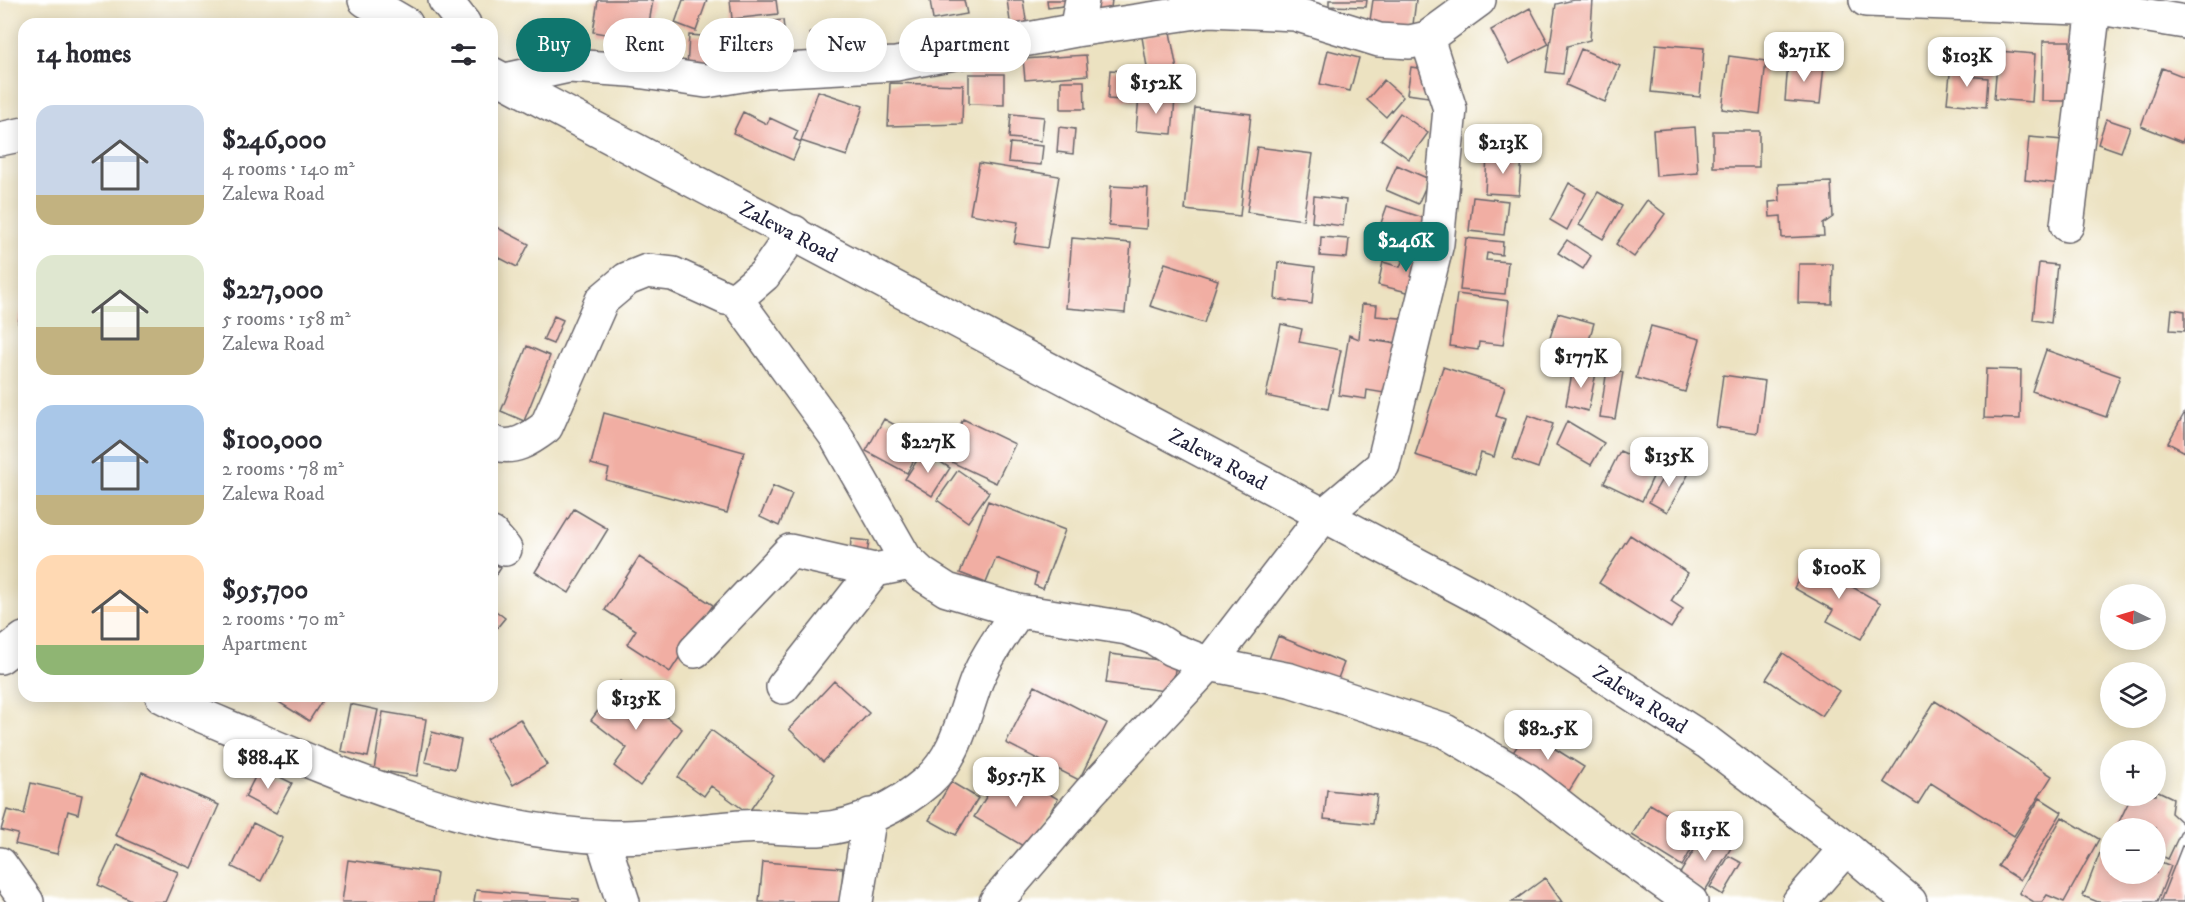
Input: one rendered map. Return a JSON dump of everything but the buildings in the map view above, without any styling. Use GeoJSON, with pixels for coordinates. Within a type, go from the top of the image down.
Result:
{"type":"FeatureCollection","features":[{"type":"Feature","properties":{"kind":"main road"},"geometry":{"type":"LineString","coordinates":[[364,0],[396,18]]}},
{"type":"Feature","properties":{"kind":"main road"},"geometry":{"type":"LineString","coordinates":[[446,0],[460,18]]}},
{"type":"Feature","properties":{"kind":"main road"},"geometry":{"type":"LineString","coordinates":[[498,77],[569,66],[630,70],[706,81],[766,71],[846,69],[896,64],[1079,15],[1210,10],[1295,14],[1379,40],[1410,42],[1427,38],[1479,0]]}},
{"type":"Feature","properties":{"kind":"main road"},"geometry":{"type":"LineString","coordinates":[[1866,0],[2098,6],[2185,22]]}},
{"type":"Feature","properties":{"kind":"main road"},"geometry":{"type":"LineString","coordinates":[[2067,225],[2098,6]]}},
{"type":"Feature","properties":{"kind":"main road"},"geometry":{"type":"LineString","coordinates":[[996,902],[1090,792],[1209,664],[1324,515],[1383,465],[1437,243],[1450,109],[1427,38]]}},
{"type":"Feature","properties":{"kind":"main road","name":"Zalewa Road"},"geometry":{"type":"LineString","coordinates":[[498,77],[794,232],[1495,606],[1610,677],[1716,748],[1846,848],[1910,902]]}},
{"type":"Feature","properties":{"kind":"main road"},"geometry":{"type":"LineString","coordinates":[[0,139],[18,135]]}},
{"type":"Feature","properties":{"kind":"main road"},"geometry":{"type":"LineString","coordinates":[[498,443],[513,446],[530,439],[546,427],[602,300],[627,279],[647,271],[673,274],[726,298],[736,299],[764,275],[794,232]]}},
{"type":"Feature","properties":{"kind":"main road"},"geometry":{"type":"LineString","coordinates":[[736,299],[835,435],[905,558],[947,590],[1018,611],[1127,628],[1209,664],[1290,680],[1445,731],[1527,780],[1600,837],[1691,902]]}},
{"type":"Feature","properties":{"kind":"main road"},"geometry":{"type":"LineString","coordinates":[[695,651],[790,551],[875,570],[910,563]]}},
{"type":"Feature","properties":{"kind":"main road"},"geometry":{"type":"LineString","coordinates":[[783,687],[875,570]]}},
{"type":"Feature","properties":{"kind":"main road"},"geometry":{"type":"LineString","coordinates":[[174,702],[381,791],[470,817],[572,835],[602,837],[743,827],[818,829],[839,827],[897,804],[929,780],[948,758],[977,680],[990,653],[1018,611]]}},
{"type":"Feature","properties":{"kind":"main road"},"geometry":{"type":"LineString","coordinates":[[0,657],[18,644]]}},
{"type":"Feature","properties":{"kind":"main road"},"geometry":{"type":"LineString","coordinates":[[856,902],[870,816]]}},
{"type":"Feature","properties":{"kind":"main road"},"geometry":{"type":"LineString","coordinates":[[602,837],[623,902]]}},
{"type":"Feature","properties":{"kind":"main road"},"geometry":{"type":"LineString","coordinates":[[1799,902],[1846,848]]}},
{"type":"Feature","properties":{"kind":"main road"},"geometry":{"type":"LineString","coordinates":[[0,864],[27,902]]}}]}
